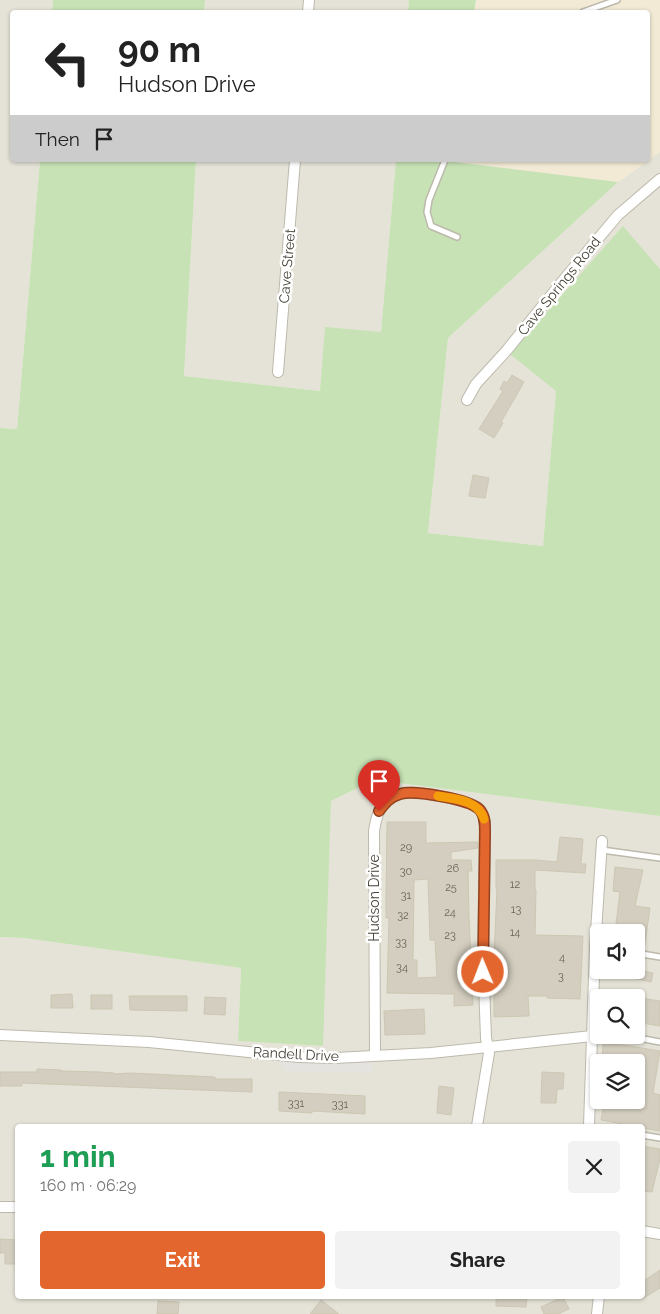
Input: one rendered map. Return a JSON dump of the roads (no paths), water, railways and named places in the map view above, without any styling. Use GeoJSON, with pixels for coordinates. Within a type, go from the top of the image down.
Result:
{"type":"FeatureCollection","features":[{"type":"Feature","properties":{"kind":"street","name":"Cave Street"},"geometry":{"type":"LineString","coordinates":[[278,372],[295,162]]}},
{"type":"Feature","properties":{"kind":"street","name":"Cave Springs Road"},"geometry":{"type":"LineString","coordinates":[[467,400],[476,384],[507,350],[618,215],[660,179]]}},
{"type":"Feature","properties":{"kind":"street","name":"Hudson Drive"},"geometry":{"type":"LineString","coordinates":[[375,1055],[374,831],[379,811],[386,802],[402,793],[440,796],[467,802],[478,808],[485,822],[483,955],[488,1060],[477,1124]]}},
{"type":"Feature","properties":{"kind":"street"},"geometry":{"type":"LineString","coordinates":[[598,924],[602,846]]}},
{"type":"Feature","properties":{"kind":"street","name":"Randell Drive"},"geometry":{"type":"LineString","coordinates":[[0,1035],[149,1042],[298,1057],[335,1058],[431,1053],[590,1036]]}},
{"type":"Feature","properties":{"kind":"street"},"geometry":{"type":"LineString","coordinates":[[589,1124],[592,1044]]}},
{"type":"Feature","properties":{"kind":"street"},"geometry":{"type":"LineString","coordinates":[[0,1206],[15,1207]]}},
{"type":"Feature","properties":{"kind":"street"},"geometry":{"type":"LineString","coordinates":[[645,1232],[660,1234]]}},
{"type":"Feature","properties":{"kind":"street"},"geometry":{"type":"LineString","coordinates":[[597,1314],[599,1299]]}},
{"type":"Feature","properties":{"kind":"lane"},"geometry":{"type":"LineString","coordinates":[[588,10],[617,0]]}},
{"type":"Feature","properties":{"kind":"lane"},"geometry":{"type":"LineString","coordinates":[[444,162],[429,200],[427,212],[431,226],[457,237]]}},
{"type":"Feature","properties":{"kind":"lane"},"geometry":{"type":"LineString","coordinates":[[602,846],[660,858]]}},
{"type":"Feature","properties":{"kind":"lane"},"geometry":{"type":"LineString","coordinates":[[645,954],[660,957]]}},
{"type":"Feature","properties":{"kind":"lane"},"geometry":{"type":"LineString","coordinates":[[645,1039],[660,1042]]}},
{"type":"Feature","properties":{"kind":"lane"},"geometry":{"type":"LineString","coordinates":[[645,1136],[660,1138]]}}]}
